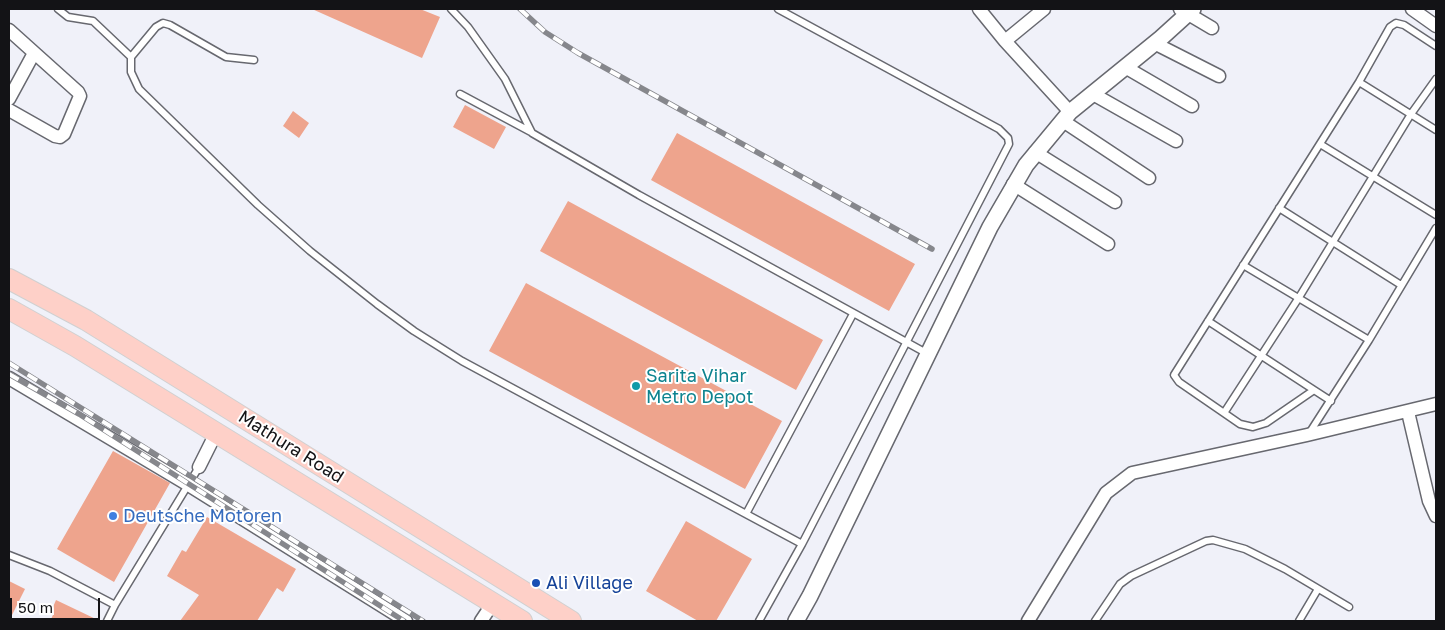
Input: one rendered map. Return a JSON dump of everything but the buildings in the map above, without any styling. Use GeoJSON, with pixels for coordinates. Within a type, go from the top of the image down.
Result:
{"type":"FeatureCollection","features":[{"type":"Feature","properties":{"kind":"highway","name":"Mathura Road"},"geometry":{"type":"LineString","coordinates":[[9,279],[86,320],[571,621]]}},
{"type":"Feature","properties":{"kind":"highway","name":"Mathura Road"},"geometry":{"type":"LineString","coordinates":[[9,309],[75,346],[465,586],[488,611],[522,621]]}},
{"type":"Feature","properties":{"kind":"street"},"geometry":{"type":"LineString","coordinates":[[979,9],[1067,116],[1149,178]]}},
{"type":"Feature","properties":{"kind":"street"},"geometry":{"type":"LineString","coordinates":[[1005,41],[1044,9]]}},
{"type":"Feature","properties":{"kind":"street"},"geometry":{"type":"LineString","coordinates":[[1412,9],[1436,26]]}},
{"type":"Feature","properties":{"kind":"street"},"geometry":{"type":"LineString","coordinates":[[796,621],[1013,184],[1035,152],[1067,116],[1154,44],[1186,11],[1212,28]]}},
{"type":"Feature","properties":{"kind":"street"},"geometry":{"type":"LineString","coordinates":[[9,30],[78,92],[79,102],[64,134],[60,137],[54,136],[9,110]]}},
{"type":"Feature","properties":{"kind":"street"},"geometry":{"type":"LineString","coordinates":[[1154,44],[1219,76]]}},
{"type":"Feature","properties":{"kind":"street"},"geometry":{"type":"LineString","coordinates":[[9,99],[34,53]]}},
{"type":"Feature","properties":{"kind":"street"},"geometry":{"type":"LineString","coordinates":[[1125,68],[1192,106]]}},
{"type":"Feature","properties":{"kind":"street"},"geometry":{"type":"LineString","coordinates":[[1093,94],[1176,141]]}},
{"type":"Feature","properties":{"kind":"street"},"geometry":{"type":"LineString","coordinates":[[1035,152],[1116,202]]}},
{"type":"Feature","properties":{"kind":"street"},"geometry":{"type":"LineString","coordinates":[[1013,184],[1108,244]]}},
{"type":"Feature","properties":{"kind":"street"},"geometry":{"type":"LineString","coordinates":[[9,378],[187,484],[406,621]]}},
{"type":"Feature","properties":{"kind":"street"},"geometry":{"type":"LineString","coordinates":[[1028,621],[1106,493],[1132,473],[1307,435],[1436,404]]}},
{"type":"Feature","properties":{"kind":"street"},"geometry":{"type":"LineString","coordinates":[[1408,412],[1429,501],[1436,516]]}},
{"type":"Feature","properties":{"kind":"street"},"geometry":{"type":"LineString","coordinates":[[199,467],[216,433]]}},
{"type":"Feature","properties":{"kind":"street"},"geometry":{"type":"LineString","coordinates":[[488,611],[503,621]]}},
{"type":"Feature","properties":{"kind":"lane"},"geometry":{"type":"LineString","coordinates":[[58,9],[68,16],[93,22],[131,57]]}},
{"type":"Feature","properties":{"kind":"lane"},"geometry":{"type":"LineString","coordinates":[[451,9],[468,27],[505,79],[532,132]]}},
{"type":"Feature","properties":{"kind":"lane"},"geometry":{"type":"LineString","coordinates":[[759,621],[802,544],[905,342],[1007,151],[1008,138],[999,129],[778,9]]}},
{"type":"Feature","properties":{"kind":"lane"},"geometry":{"type":"LineString","coordinates":[[254,60],[226,57],[170,25],[163,23],[156,27],[131,57],[131,72],[139,88],[288,231],[377,304],[462,361],[802,544]]}},
{"type":"Feature","properties":{"kind":"lane"},"geometry":{"type":"LineString","coordinates":[[1314,390],[1266,423],[1253,427],[1240,424],[1179,382],[1174,375],[1359,82],[1390,27],[1396,23],[1404,25],[1436,46]]}},
{"type":"Feature","properties":{"kind":"lane"},"geometry":{"type":"LineString","coordinates":[[1224,413],[1298,299],[1411,114],[1436,79]]}},
{"type":"Feature","properties":{"kind":"lane"},"geometry":{"type":"LineString","coordinates":[[1359,82],[1436,130]]}},
{"type":"Feature","properties":{"kind":"lane"},"geometry":{"type":"LineString","coordinates":[[460,94],[532,132],[640,196],[928,354]]}},
{"type":"Feature","properties":{"kind":"lane"},"geometry":{"type":"LineString","coordinates":[[1320,144],[1436,216]]}},
{"type":"Feature","properties":{"kind":"lane"},"geometry":{"type":"LineString","coordinates":[[1279,208],[1401,285]]}},
{"type":"Feature","properties":{"kind":"lane"},"geometry":{"type":"LineString","coordinates":[[1307,435],[1331,401],[1401,285],[1433,242],[1436,228]]}},
{"type":"Feature","properties":{"kind":"lane"},"geometry":{"type":"LineString","coordinates":[[1243,265],[1369,340]]}},
{"type":"Feature","properties":{"kind":"lane"},"geometry":{"type":"LineString","coordinates":[[746,514],[853,314]]}},
{"type":"Feature","properties":{"kind":"lane"},"geometry":{"type":"LineString","coordinates":[[1208,321],[1331,401]]}},
{"type":"Feature","properties":{"kind":"lane"},"geometry":{"type":"LineString","coordinates":[[107,621],[187,484],[199,467]]}},
{"type":"Feature","properties":{"kind":"lane"},"geometry":{"type":"LineString","coordinates":[[1095,621],[1126,580],[1206,541],[1213,540],[1245,549],[1349,607]]}},
{"type":"Feature","properties":{"kind":"lane"},"geometry":{"type":"LineString","coordinates":[[9,555],[50,571],[115,605]]}},
{"type":"Feature","properties":{"kind":"lane"},"geometry":{"type":"LineString","coordinates":[[1298,621],[1318,589]]}},
{"type":"Feature","properties":{"kind":"railway"},"geometry":{"type":"LineString","coordinates":[[520,9],[545,32],[578,53],[932,249]]}},
{"type":"Feature","properties":{"kind":"railway"},"geometry":{"type":"LineString","coordinates":[[9,363],[423,621]]}},
{"type":"Feature","properties":{"kind":"railway"},"geometry":{"type":"LineString","coordinates":[[9,374],[79,414],[404,621]]}},
{"type":"Feature","properties":{"kind":"place","name":"Sarita Vihar Metro Depot"},"geometry":{"type":"Point","coordinates":[636,386]}},
{"type":"Feature","properties":{"kind":"place","name":"Deutsche Motoren"},"geometry":{"type":"Point","coordinates":[113,516]}},
{"type":"Feature","properties":{"kind":"place","name":"Ali Village"},"geometry":{"type":"Point","coordinates":[536,583]}}]}
